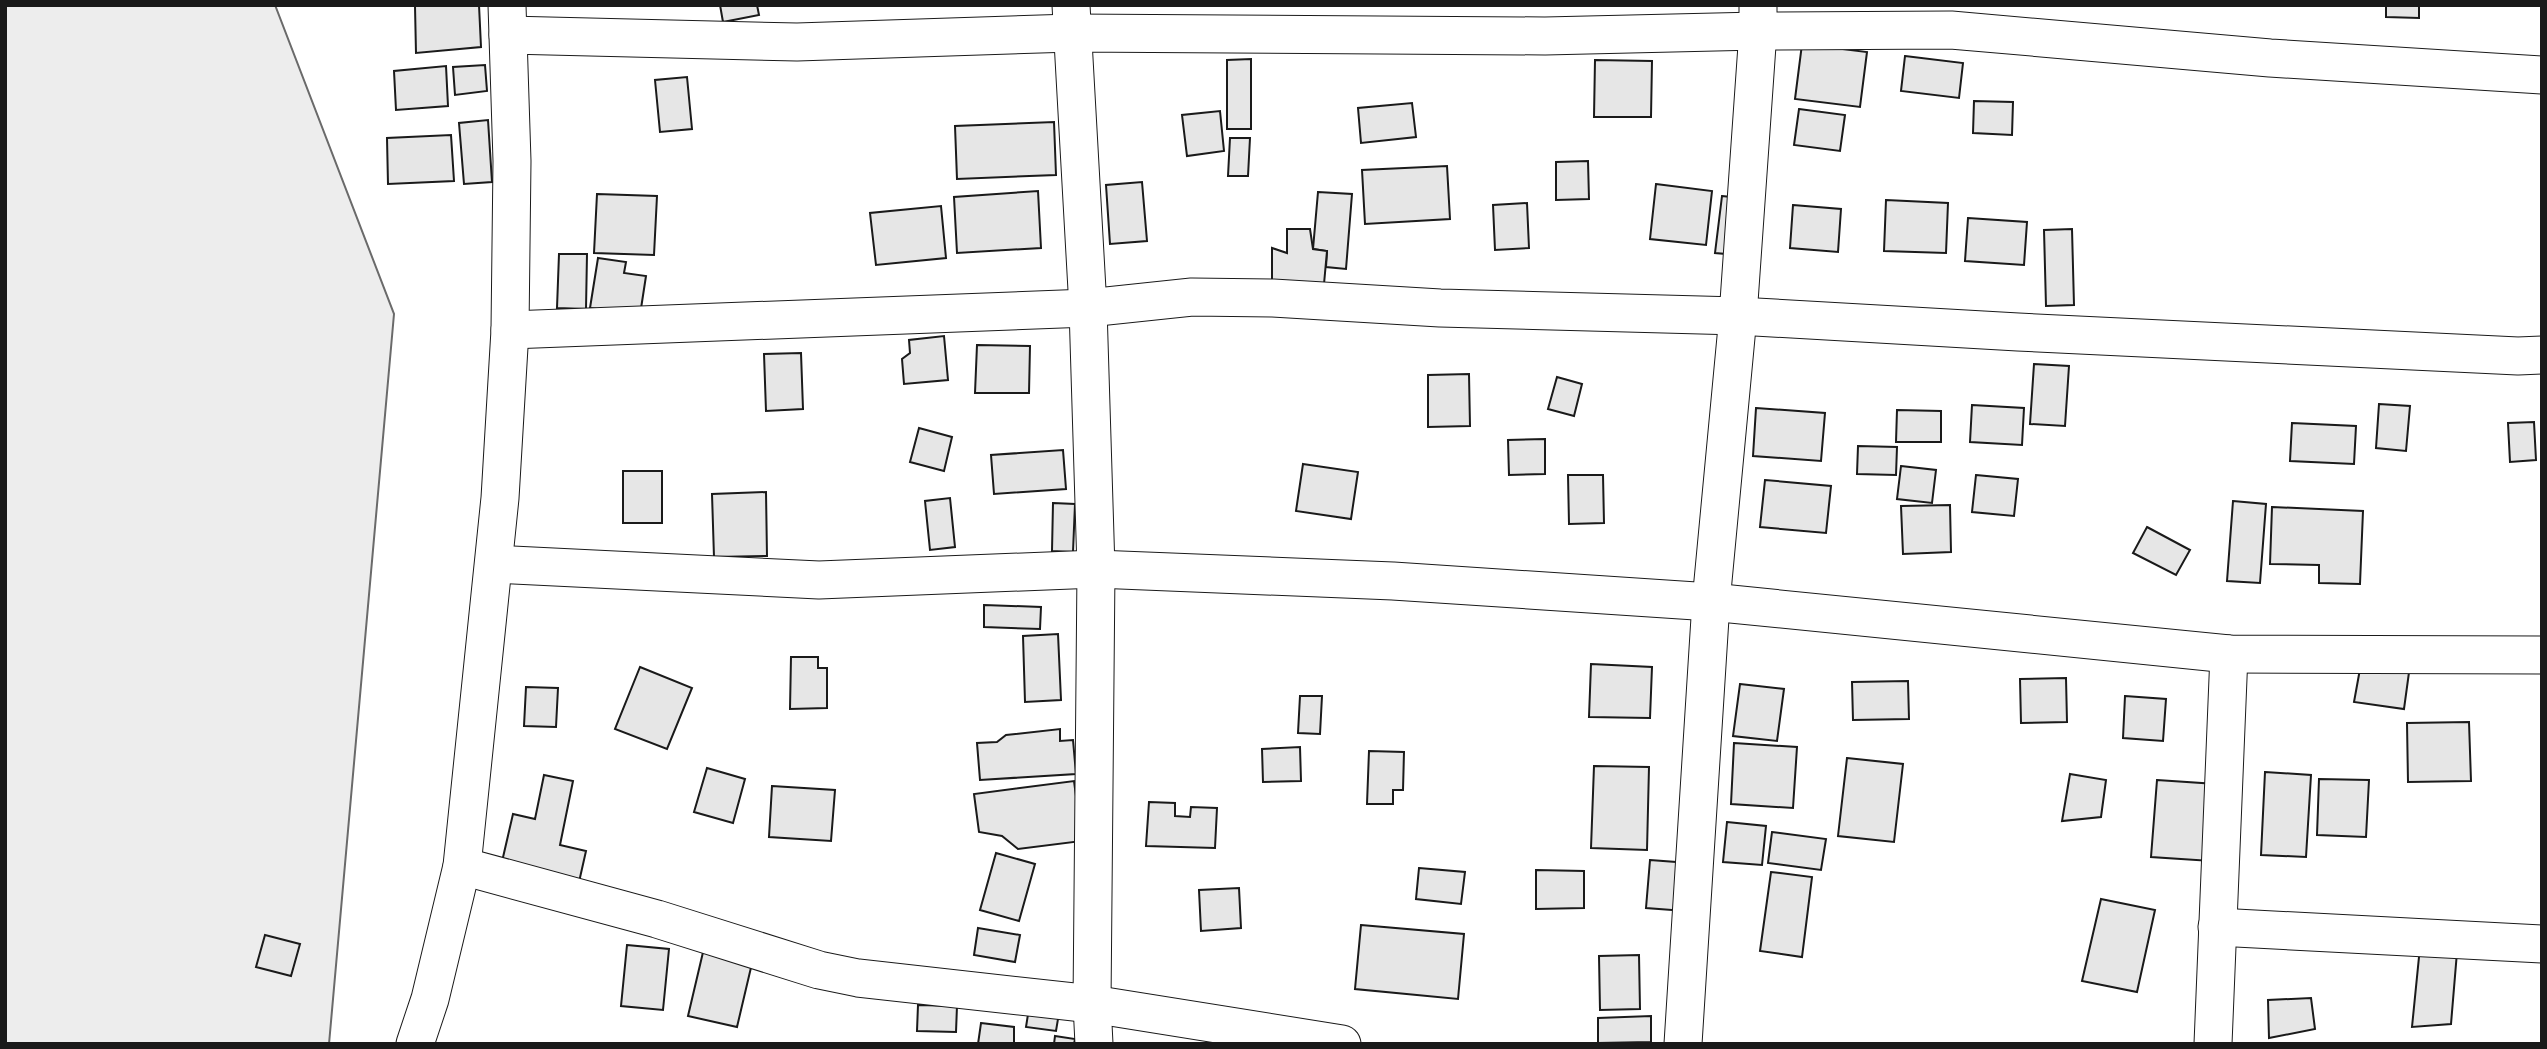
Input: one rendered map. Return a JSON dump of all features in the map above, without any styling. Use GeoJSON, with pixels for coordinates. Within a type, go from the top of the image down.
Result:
{"type":"FeatureCollection","features":[{"type":"Feature","properties":{"kind":"street"},"geometry":{"type":"LineString","coordinates":[[1683,1044],[1711,602],[1738,316],[1758,18]]}},
{"type":"Feature","properties":{"kind":"street"},"geometry":{"type":"LineString","coordinates":[[415,1044],[462,866],[500,498],[510,330],[512,161],[507,20],[797,42],[1071,19],[1545,36],[1758,18],[1951,30],[2270,58],[2542,75]]}},
{"type":"Feature","properties":{"kind":"street"},"geometry":{"type":"LineString","coordinates":[[1071,19],[1088,307],[1096,569],[1094,1044]]}},
{"type":"Feature","properties":{"kind":"street"},"geometry":{"type":"LineString","coordinates":[[510,330],[1088,307],[1192,298],[1246,298],[1358,302],[1440,309],[1738,316],[2518,356],[2542,355]]}},
{"type":"Feature","properties":{"kind":"street"},"geometry":{"type":"LineString","coordinates":[[494,564],[819,580],[1096,569],[1392,581],[1711,602],[2229,654],[2542,655]]}},
{"type":"Feature","properties":{"kind":"street"},"geometry":{"type":"LineString","coordinates":[[2213,1044],[2229,654]]}},
{"type":"Feature","properties":{"kind":"street"},"geometry":{"type":"LineString","coordinates":[[462,866],[657,919],[819,970],[858,978],[1093,1004],[1342,1044]]}},
{"type":"Feature","properties":{"kind":"street"},"geometry":{"type":"LineString","coordinates":[[2217,927],[2542,944]]}},
{"type":"Feature","properties":{"kind":"shaded area"},"geometry":{"type":"Polygon","coordinates":[[[5,5],[275,5],[394,314],[329,1044],[5,1044],[5,5]]]}},
{"type":"Feature","properties":{"kind":"building"},"geometry":{"type":"Polygon","coordinates":[[[479,5],[481,47],[416,53],[415,6],[479,5]]]}},
{"type":"Feature","properties":{"kind":"building"},"geometry":{"type":"Polygon","coordinates":[[[720,5],[757,5],[759,15],[723,22],[720,5]]]}},
{"type":"Feature","properties":{"kind":"building"},"geometry":{"type":"Polygon","coordinates":[[[2386,5],[2419,5],[2419,18],[2386,17],[2386,5]]]}},
{"type":"Feature","properties":{"kind":"building"},"geometry":{"type":"Polygon","coordinates":[[[1802,44],[1867,52],[1860,107],[1795,99],[1802,44]]]}},
{"type":"Feature","properties":{"kind":"building"},"geometry":{"type":"Polygon","coordinates":[[[1905,56],[1963,63],[1959,98],[1901,91],[1905,56]]]}},
{"type":"Feature","properties":{"kind":"building"},"geometry":{"type":"Polygon","coordinates":[[[1251,59],[1251,129],[1227,129],[1227,60],[1251,59]]]}},
{"type":"Feature","properties":{"kind":"building"},"geometry":{"type":"Polygon","coordinates":[[[1595,60],[1652,61],[1651,117],[1594,117],[1595,60]]]}},
{"type":"Feature","properties":{"kind":"building"},"geometry":{"type":"Polygon","coordinates":[[[485,65],[487,91],[455,95],[453,67],[485,65]]]}},
{"type":"Feature","properties":{"kind":"building"},"geometry":{"type":"Polygon","coordinates":[[[446,66],[448,106],[396,110],[394,71],[446,66]]]}},
{"type":"Feature","properties":{"kind":"building"},"geometry":{"type":"Polygon","coordinates":[[[687,77],[692,129],[660,132],[655,80],[687,77]]]}},
{"type":"Feature","properties":{"kind":"building"},"geometry":{"type":"Polygon","coordinates":[[[1974,101],[2013,102],[2012,135],[1973,133],[1974,101]]]}},
{"type":"Feature","properties":{"kind":"building"},"geometry":{"type":"Polygon","coordinates":[[[1412,103],[1416,137],[1361,143],[1358,108],[1412,103]]]}},
{"type":"Feature","properties":{"kind":"building"},"geometry":{"type":"Polygon","coordinates":[[[1799,109],[1845,115],[1840,151],[1794,145],[1799,109]]]}},
{"type":"Feature","properties":{"kind":"building"},"geometry":{"type":"Polygon","coordinates":[[[1220,111],[1224,151],[1187,156],[1182,115],[1220,111]]]}},
{"type":"Feature","properties":{"kind":"building"},"geometry":{"type":"Polygon","coordinates":[[[488,120],[492,182],[464,184],[459,123],[488,120]]]}},
{"type":"Feature","properties":{"kind":"building"},"geometry":{"type":"Polygon","coordinates":[[[1054,122],[1056,175],[957,179],[955,126],[1054,122]]]}},
{"type":"Feature","properties":{"kind":"building"},"geometry":{"type":"Polygon","coordinates":[[[451,135],[454,181],[388,184],[387,138],[451,135]]]}},
{"type":"Feature","properties":{"kind":"building"},"geometry":{"type":"Polygon","coordinates":[[[1230,138],[1250,138],[1248,176],[1228,176],[1230,138]]]}},
{"type":"Feature","properties":{"kind":"building"},"geometry":{"type":"Polygon","coordinates":[[[1588,161],[1589,199],[1556,200],[1556,162],[1588,161]]]}},
{"type":"Feature","properties":{"kind":"building"},"geometry":{"type":"Polygon","coordinates":[[[1447,166],[1450,219],[1365,224],[1362,170],[1447,166]]]}},
{"type":"Feature","properties":{"kind":"building"},"geometry":{"type":"Polygon","coordinates":[[[1142,182],[1147,241],[1110,244],[1106,185],[1142,182]]]}},
{"type":"Feature","properties":{"kind":"building"},"geometry":{"type":"Polygon","coordinates":[[[1656,184],[1712,191],[1706,245],[1650,239],[1656,184]]]}},
{"type":"Feature","properties":{"kind":"building"},"geometry":{"type":"Polygon","coordinates":[[[1038,191],[1041,248],[957,253],[954,197],[1038,191]]]}},
{"type":"Feature","properties":{"kind":"building"},"geometry":{"type":"Polygon","coordinates":[[[1318,192],[1352,194],[1346,269],[1326,267],[1327,251],[1313,249],[1318,192]]]}},
{"type":"Feature","properties":{"kind":"building"},"geometry":{"type":"Polygon","coordinates":[[[597,194],[657,196],[654,255],[594,253],[597,194]]]}},
{"type":"Feature","properties":{"kind":"building"},"geometry":{"type":"Polygon","coordinates":[[[1722,196],[1740,198],[1738,255],[1715,253],[1722,196]]]}},
{"type":"Feature","properties":{"kind":"building"},"geometry":{"type":"Polygon","coordinates":[[[1886,200],[1948,203],[1946,253],[1884,251],[1886,200]]]}},
{"type":"Feature","properties":{"kind":"building"},"geometry":{"type":"Polygon","coordinates":[[[1527,203],[1529,248],[1495,250],[1493,205],[1527,203]]]}},
{"type":"Feature","properties":{"kind":"building"},"geometry":{"type":"Polygon","coordinates":[[[1793,205],[1841,209],[1838,252],[1790,248],[1793,205]]]}},
{"type":"Feature","properties":{"kind":"building"},"geometry":{"type":"Polygon","coordinates":[[[941,206],[946,258],[876,265],[870,213],[941,206]]]}},
{"type":"Feature","properties":{"kind":"building"},"geometry":{"type":"Polygon","coordinates":[[[1968,218],[2027,222],[2024,265],[1965,261],[1968,218]]]}},
{"type":"Feature","properties":{"kind":"building"},"geometry":{"type":"Polygon","coordinates":[[[1287,229],[1310,229],[1313,249],[1327,251],[1324,284],[1272,283],[1272,248],[1287,253],[1287,229]]]}},
{"type":"Feature","properties":{"kind":"building"},"geometry":{"type":"Polygon","coordinates":[[[2072,229],[2074,305],[2046,306],[2044,230],[2072,229]]]}},
{"type":"Feature","properties":{"kind":"building"},"geometry":{"type":"Polygon","coordinates":[[[559,254],[587,254],[586,309],[557,308],[559,254]]]}},
{"type":"Feature","properties":{"kind":"building"},"geometry":{"type":"Polygon","coordinates":[[[598,258],[626,262],[624,273],[646,276],[640,315],[590,308],[598,258]]]}},
{"type":"Feature","properties":{"kind":"building"},"geometry":{"type":"Polygon","coordinates":[[[944,336],[948,380],[904,384],[902,359],[910,353],[909,340],[944,336]]]}},
{"type":"Feature","properties":{"kind":"building"},"geometry":{"type":"Polygon","coordinates":[[[977,345],[1030,346],[1029,393],[975,393],[977,345]]]}},
{"type":"Feature","properties":{"kind":"building"},"geometry":{"type":"Polygon","coordinates":[[[801,353],[803,409],[766,411],[764,354],[801,353]]]}},
{"type":"Feature","properties":{"kind":"building"},"geometry":{"type":"Polygon","coordinates":[[[2034,364],[2069,366],[2065,426],[2030,424],[2034,364]]]}},
{"type":"Feature","properties":{"kind":"building"},"geometry":{"type":"Polygon","coordinates":[[[1469,374],[1470,426],[1428,427],[1428,375],[1469,374]]]}},
{"type":"Feature","properties":{"kind":"building"},"geometry":{"type":"Polygon","coordinates":[[[1557,377],[1582,384],[1574,416],[1548,409],[1557,377]]]}},
{"type":"Feature","properties":{"kind":"building"},"geometry":{"type":"Polygon","coordinates":[[[2379,404],[2410,406],[2406,451],[2376,448],[2379,404]]]}},
{"type":"Feature","properties":{"kind":"building"},"geometry":{"type":"Polygon","coordinates":[[[1972,405],[2024,408],[2022,445],[1970,442],[1972,405]]]}},
{"type":"Feature","properties":{"kind":"building"},"geometry":{"type":"Polygon","coordinates":[[[1756,408],[1825,413],[1821,461],[1753,456],[1756,408]]]}},
{"type":"Feature","properties":{"kind":"building"},"geometry":{"type":"Polygon","coordinates":[[[1897,410],[1941,411],[1941,442],[1896,442],[1897,410]]]}},
{"type":"Feature","properties":{"kind":"building"},"geometry":{"type":"Polygon","coordinates":[[[2534,422],[2536,460],[2510,462],[2508,423],[2534,422]]]}},
{"type":"Feature","properties":{"kind":"building"},"geometry":{"type":"Polygon","coordinates":[[[2292,423],[2356,426],[2354,464],[2290,461],[2292,423]]]}},
{"type":"Feature","properties":{"kind":"building"},"geometry":{"type":"Polygon","coordinates":[[[919,428],[952,437],[944,471],[910,462],[919,428]]]}},
{"type":"Feature","properties":{"kind":"building"},"geometry":{"type":"Polygon","coordinates":[[[1545,439],[1545,474],[1509,475],[1508,440],[1545,439]]]}},
{"type":"Feature","properties":{"kind":"building"},"geometry":{"type":"Polygon","coordinates":[[[1858,446],[1897,447],[1896,475],[1857,474],[1858,446]]]}},
{"type":"Feature","properties":{"kind":"building"},"geometry":{"type":"Polygon","coordinates":[[[1063,450],[1066,489],[994,494],[991,455],[1063,450]]]}},
{"type":"Feature","properties":{"kind":"building"},"geometry":{"type":"Polygon","coordinates":[[[1303,464],[1358,472],[1351,519],[1296,511],[1303,464]]]}},
{"type":"Feature","properties":{"kind":"building"},"geometry":{"type":"Polygon","coordinates":[[[1901,466],[1936,470],[1932,503],[1897,499],[1901,466]]]}},
{"type":"Feature","properties":{"kind":"building"},"geometry":{"type":"Polygon","coordinates":[[[623,471],[662,471],[662,523],[623,523],[623,471]]]}},
{"type":"Feature","properties":{"kind":"building"},"geometry":{"type":"Polygon","coordinates":[[[1568,475],[1603,475],[1604,523],[1569,524],[1568,475]]]}},
{"type":"Feature","properties":{"kind":"building"},"geometry":{"type":"Polygon","coordinates":[[[1976,475],[2018,479],[2014,516],[1972,512],[1976,475]]]}},
{"type":"Feature","properties":{"kind":"building"},"geometry":{"type":"Polygon","coordinates":[[[1765,480],[1831,486],[1826,533],[1760,527],[1765,480]]]}},
{"type":"Feature","properties":{"kind":"building"},"geometry":{"type":"Polygon","coordinates":[[[766,492],[767,556],[714,557],[712,494],[766,492]]]}},
{"type":"Feature","properties":{"kind":"building"},"geometry":{"type":"Polygon","coordinates":[[[950,498],[955,547],[930,550],[925,501],[950,498]]]}},
{"type":"Feature","properties":{"kind":"building"},"geometry":{"type":"Polygon","coordinates":[[[2233,501],[2266,504],[2260,583],[2227,581],[2233,501]]]}},
{"type":"Feature","properties":{"kind":"building"},"geometry":{"type":"Polygon","coordinates":[[[1053,503],[1075,504],[1073,552],[1052,551],[1053,503]]]}},
{"type":"Feature","properties":{"kind":"building"},"geometry":{"type":"Polygon","coordinates":[[[1950,505],[1951,552],[1903,554],[1901,506],[1950,505]]]}},
{"type":"Feature","properties":{"kind":"building"},"geometry":{"type":"Polygon","coordinates":[[[2272,507],[2363,511],[2360,584],[2319,583],[2319,565],[2270,564],[2272,507]]]}},
{"type":"Feature","properties":{"kind":"building"},"geometry":{"type":"Polygon","coordinates":[[[2147,527],[2190,550],[2176,575],[2133,553],[2147,527]]]}},
{"type":"Feature","properties":{"kind":"building"},"geometry":{"type":"Polygon","coordinates":[[[984,605],[1041,607],[1040,629],[984,627],[984,605]]]}},
{"type":"Feature","properties":{"kind":"building"},"geometry":{"type":"Polygon","coordinates":[[[1058,634],[1061,700],[1025,702],[1023,636],[1058,634]]]}},
{"type":"Feature","properties":{"kind":"building"},"geometry":{"type":"Polygon","coordinates":[[[791,657],[818,657],[818,668],[827,668],[827,708],[790,709],[791,657]]]}},
{"type":"Feature","properties":{"kind":"building"},"geometry":{"type":"Polygon","coordinates":[[[2362,658],[2410,665],[2404,709],[2354,702],[2362,658]]]}},
{"type":"Feature","properties":{"kind":"building"},"geometry":{"type":"Polygon","coordinates":[[[1591,664],[1652,667],[1650,718],[1589,717],[1591,664]]]}},
{"type":"Feature","properties":{"kind":"building"},"geometry":{"type":"Polygon","coordinates":[[[640,667],[692,688],[667,749],[615,729],[640,667]]]}},
{"type":"Feature","properties":{"kind":"building"},"geometry":{"type":"Polygon","coordinates":[[[2066,678],[2067,722],[2021,723],[2020,679],[2066,678]]]}},
{"type":"Feature","properties":{"kind":"building"},"geometry":{"type":"Polygon","coordinates":[[[1908,681],[1909,719],[1853,720],[1852,682],[1908,681]]]}},
{"type":"Feature","properties":{"kind":"building"},"geometry":{"type":"Polygon","coordinates":[[[1740,684],[1784,689],[1777,741],[1733,736],[1740,684]]]}},
{"type":"Feature","properties":{"kind":"building"},"geometry":{"type":"Polygon","coordinates":[[[526,687],[558,688],[556,727],[524,726],[526,687]]]}},
{"type":"Feature","properties":{"kind":"building"},"geometry":{"type":"Polygon","coordinates":[[[1300,696],[1322,696],[1320,734],[1298,733],[1300,696]]]}},
{"type":"Feature","properties":{"kind":"building"},"geometry":{"type":"Polygon","coordinates":[[[2125,696],[2166,699],[2163,741],[2123,738],[2125,696]]]}},
{"type":"Feature","properties":{"kind":"building"},"geometry":{"type":"Polygon","coordinates":[[[2469,722],[2471,781],[2408,782],[2407,723],[2469,722]]]}},
{"type":"Feature","properties":{"kind":"building"},"geometry":{"type":"Polygon","coordinates":[[[1060,729],[1060,741],[1073,740],[1076,774],[980,780],[977,743],[997,742],[1006,735],[1060,729]]]}},
{"type":"Feature","properties":{"kind":"building"},"geometry":{"type":"Polygon","coordinates":[[[1734,743],[1797,747],[1793,808],[1731,804],[1734,743]]]}},
{"type":"Feature","properties":{"kind":"building"},"geometry":{"type":"Polygon","coordinates":[[[1300,747],[1301,781],[1263,782],[1262,749],[1300,747]]]}},
{"type":"Feature","properties":{"kind":"building"},"geometry":{"type":"Polygon","coordinates":[[[1369,751],[1404,752],[1403,790],[1393,790],[1393,804],[1367,804],[1369,751]]]}},
{"type":"Feature","properties":{"kind":"building"},"geometry":{"type":"Polygon","coordinates":[[[1847,758],[1903,764],[1894,842],[1838,836],[1847,758]]]}},
{"type":"Feature","properties":{"kind":"building"},"geometry":{"type":"Polygon","coordinates":[[[1594,766],[1649,767],[1647,850],[1591,848],[1594,766]]]}},
{"type":"Feature","properties":{"kind":"building"},"geometry":{"type":"Polygon","coordinates":[[[707,768],[745,779],[733,823],[694,812],[707,768]]]}},
{"type":"Feature","properties":{"kind":"building"},"geometry":{"type":"Polygon","coordinates":[[[2265,772],[2311,775],[2306,857],[2261,855],[2265,772]]]}},
{"type":"Feature","properties":{"kind":"building"},"geometry":{"type":"Polygon","coordinates":[[[2070,774],[2106,780],[2101,817],[2062,821],[2070,774]]]}},
{"type":"Feature","properties":{"kind":"building"},"geometry":{"type":"Polygon","coordinates":[[[544,775],[573,781],[560,845],[586,851],[579,882],[501,866],[513,814],[535,819],[544,775]]]}},
{"type":"Feature","properties":{"kind":"building"},"geometry":{"type":"Polygon","coordinates":[[[2319,779],[2369,780],[2366,837],[2317,835],[2319,779]]]}},
{"type":"Feature","properties":{"kind":"building"},"geometry":{"type":"Polygon","coordinates":[[[2157,780],[2216,784],[2211,861],[2151,857],[2157,780]]]}},
{"type":"Feature","properties":{"kind":"building"},"geometry":{"type":"Polygon","coordinates":[[[1074,781],[1082,841],[1018,849],[1002,836],[979,832],[974,794],[1074,781]]]}},
{"type":"Feature","properties":{"kind":"building"},"geometry":{"type":"Polygon","coordinates":[[[772,786],[835,790],[831,841],[769,837],[772,786]]]}},
{"type":"Feature","properties":{"kind":"building"},"geometry":{"type":"Polygon","coordinates":[[[1149,802],[1175,803],[1175,816],[1190,817],[1191,807],[1217,808],[1215,848],[1146,846],[1149,802]]]}},
{"type":"Feature","properties":{"kind":"building"},"geometry":{"type":"Polygon","coordinates":[[[1727,822],[1766,826],[1762,865],[1723,862],[1727,822]]]}},
{"type":"Feature","properties":{"kind":"building"},"geometry":{"type":"Polygon","coordinates":[[[1772,832],[1826,839],[1821,870],[1768,863],[1772,832]]]}},
{"type":"Feature","properties":{"kind":"building"},"geometry":{"type":"Polygon","coordinates":[[[996,853],[1035,864],[1019,921],[980,910],[996,853]]]}},
{"type":"Feature","properties":{"kind":"building"},"geometry":{"type":"Polygon","coordinates":[[[1650,860],[1689,863],[1685,911],[1646,908],[1650,860]]]}},
{"type":"Feature","properties":{"kind":"building"},"geometry":{"type":"Polygon","coordinates":[[[1419,868],[1465,872],[1461,904],[1416,899],[1419,868]]]}},
{"type":"Feature","properties":{"kind":"building"},"geometry":{"type":"Polygon","coordinates":[[[1536,870],[1584,871],[1584,908],[1536,909],[1536,870]]]}},
{"type":"Feature","properties":{"kind":"building"},"geometry":{"type":"Polygon","coordinates":[[[1771,872],[1812,877],[1802,957],[1760,951],[1771,872]]]}},
{"type":"Feature","properties":{"kind":"building"},"geometry":{"type":"Polygon","coordinates":[[[1239,888],[1241,928],[1201,931],[1199,890],[1239,888]]]}},
{"type":"Feature","properties":{"kind":"building"},"geometry":{"type":"Polygon","coordinates":[[[2101,899],[2155,910],[2137,992],[2082,981],[2101,899]]]}},
{"type":"Feature","properties":{"kind":"building"},"geometry":{"type":"Polygon","coordinates":[[[1361,925],[1464,934],[1458,999],[1355,989],[1361,925]]]}},
{"type":"Feature","properties":{"kind":"building"},"geometry":{"type":"Polygon","coordinates":[[[978,928],[1020,935],[1015,962],[974,955],[978,928]]]}},
{"type":"Feature","properties":{"kind":"building"},"geometry":{"type":"Polygon","coordinates":[[[265,935],[300,944],[291,976],[256,967],[265,935]]]}},
{"type":"Feature","properties":{"kind":"building"},"geometry":{"type":"Polygon","coordinates":[[[627,945],[669,949],[663,1010],[621,1006],[627,945]]]}},
{"type":"Feature","properties":{"kind":"building"},"geometry":{"type":"Polygon","coordinates":[[[2420,947],[2457,952],[2451,1024],[2412,1027],[2420,947]]]}},
{"type":"Feature","properties":{"kind":"building"},"geometry":{"type":"Polygon","coordinates":[[[704,948],[753,959],[737,1027],[688,1016],[704,948]]]}},
{"type":"Feature","properties":{"kind":"building"},"geometry":{"type":"Polygon","coordinates":[[[1639,955],[1640,1009],[1600,1010],[1599,956],[1639,955]]]}},
{"type":"Feature","properties":{"kind":"building"},"geometry":{"type":"Polygon","coordinates":[[[2311,998],[2315,1029],[2269,1038],[2268,1000],[2311,998]]]}},
{"type":"Feature","properties":{"kind":"building"},"geometry":{"type":"Polygon","coordinates":[[[918,1005],[957,1006],[956,1032],[917,1031],[918,1005]]]}},
{"type":"Feature","properties":{"kind":"building"},"geometry":{"type":"Polygon","coordinates":[[[1029,1008],[1059,1013],[1056,1031],[1026,1027],[1029,1008]]]}},
{"type":"Feature","properties":{"kind":"building"},"geometry":{"type":"Polygon","coordinates":[[[1651,1016],[1651,1042],[1598,1043],[1598,1018],[1651,1016]]]}},
{"type":"Feature","properties":{"kind":"building"},"geometry":{"type":"Polygon","coordinates":[[[981,1023],[1014,1027],[1014,1044],[978,1044],[981,1023]]]}},
{"type":"Feature","properties":{"kind":"building"},"geometry":{"type":"Polygon","coordinates":[[[1055,1036],[1075,1039],[1074,1044],[1054,1044],[1055,1036]]]}}]}
